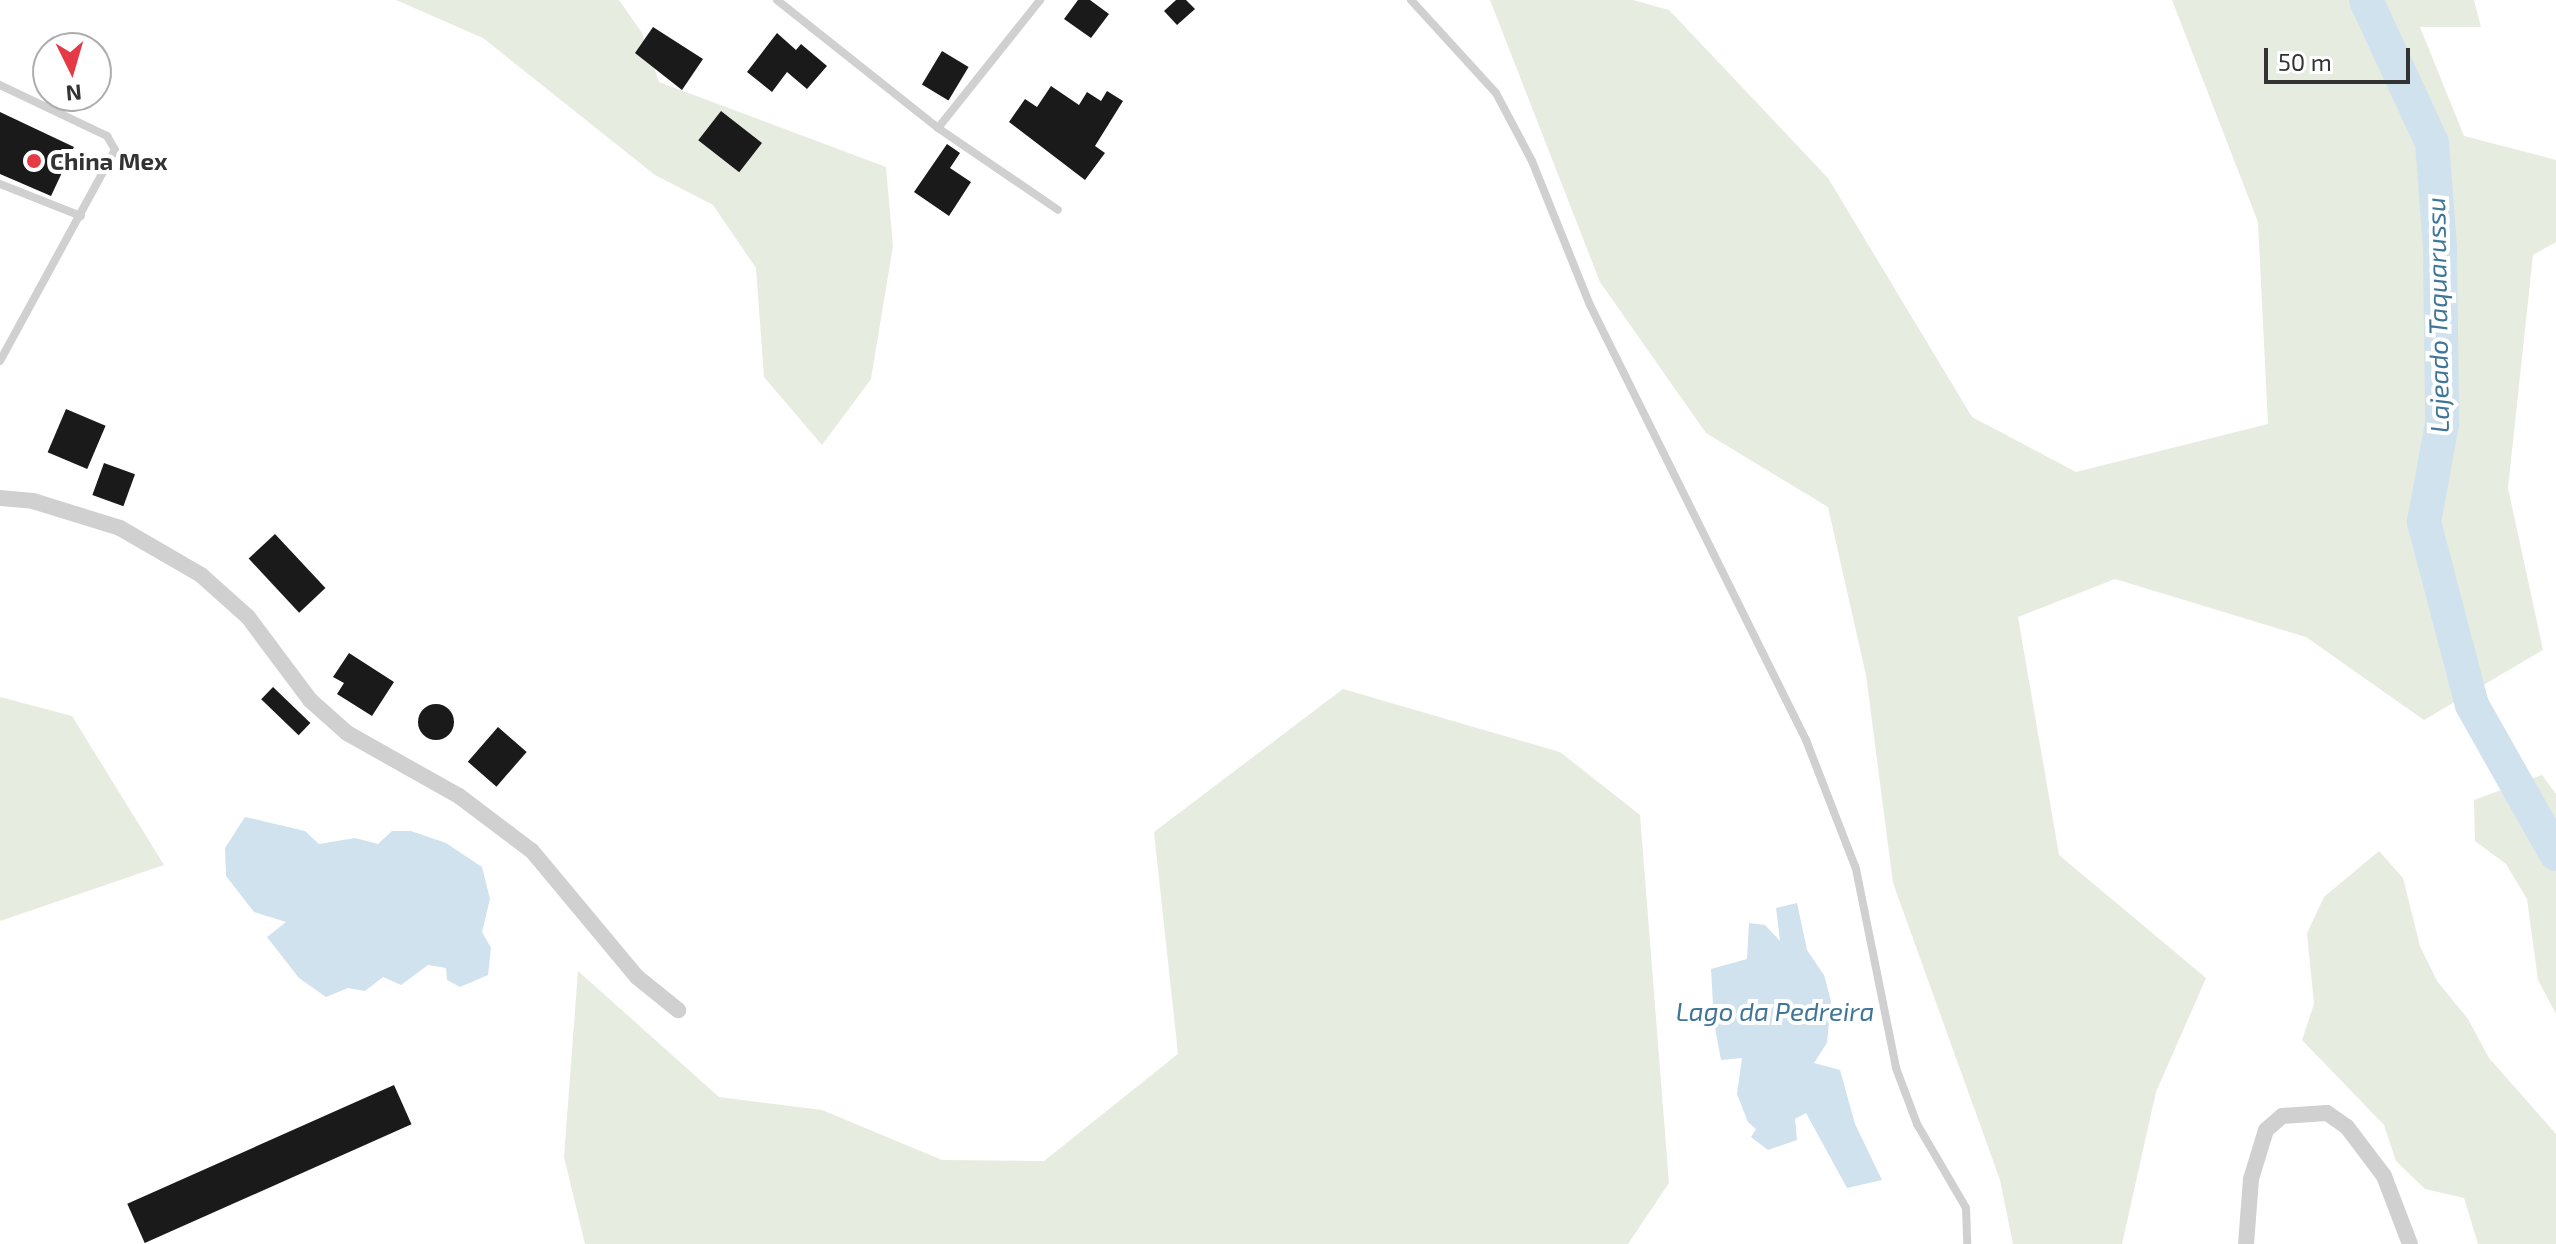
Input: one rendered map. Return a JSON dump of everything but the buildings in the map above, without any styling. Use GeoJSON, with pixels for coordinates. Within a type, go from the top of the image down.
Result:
{"type":"FeatureCollection","features":[{"type":"Feature","properties":{"kind":"street"},"geometry":{"type":"LineString","coordinates":[[0,498],[33,501],[120,528],[201,575],[248,617],[310,700],[347,733],[459,796],[532,851],[637,977],[678,1010]]}},
{"type":"Feature","properties":{"kind":"street"},"geometry":{"type":"LineString","coordinates":[[2246,1244],[2251,1179],[2266,1130],[2282,1116],[2327,1113],[2347,1127],[2384,1176],[2410,1244]]}},
{"type":"Feature","properties":{"kind":"lane"},"geometry":{"type":"LineString","coordinates":[[777,0],[938,128],[1058,210]]}},
{"type":"Feature","properties":{"kind":"lane"},"geometry":{"type":"LineString","coordinates":[[938,128],[1040,0]]}},
{"type":"Feature","properties":{"kind":"lane"},"geometry":{"type":"LineString","coordinates":[[1411,0],[1496,93],[1532,161],[1590,305],[1806,740],[1856,869],[1896,1068],[1917,1124],[1966,1208],[1967,1244]]}},
{"type":"Feature","properties":{"kind":"lane"},"geometry":{"type":"LineString","coordinates":[[0,85],[107,136],[115,150],[0,361]]}},
{"type":"Feature","properties":{"kind":"lane"},"geometry":{"type":"LineString","coordinates":[[0,184],[81,216]]}},
{"type":"Feature","properties":{"kind":"shaded area"},"geometry":{"type":"Polygon","coordinates":[[[396,0],[619,0],[642,33],[659,82],[886,167],[893,246],[871,379],[822,445],[764,377],[756,268],[713,205],[655,175],[483,38],[396,0]]]}},
{"type":"Feature","properties":{"kind":"shaded area"},"geometry":{"type":"Polygon","coordinates":[[[1490,0],[1633,0],[1669,10],[1828,178],[1972,417],[2076,472],[2268,424],[2258,222],[2172,0],[2474,0],[2481,27],[2420,27],[2464,136],[2556,160],[2556,242],[2533,255],[2508,488],[2543,650],[2424,720],[2306,637],[2115,579],[2018,617],[2059,855],[2206,978],[2156,1092],[2122,1244],[2013,1244],[2000,1180],[1893,883],[1866,675],[1828,507],[1706,433],[1600,282],[1490,0]]]}},
{"type":"Feature","properties":{"kind":"shaded area"},"geometry":{"type":"Polygon","coordinates":[[[1343,689],[1560,752],[1640,815],[1669,1183],[1628,1244],[585,1244],[564,1157],[578,971],[719,1097],[822,1110],[942,1160],[1044,1161],[1178,1054],[1154,832],[1343,689]]]}},
{"type":"Feature","properties":{"kind":"shaded area"},"geometry":{"type":"Polygon","coordinates":[[[0,697],[72,716],[164,865],[0,921],[0,697]]]}},
{"type":"Feature","properties":{"kind":"shaded area"},"geometry":{"type":"Polygon","coordinates":[[[2542,775],[2556,794],[2556,1014],[2538,980],[2527,899],[2506,864],[2475,841],[2474,800],[2542,775]]]}},
{"type":"Feature","properties":{"kind":"shaded area"},"geometry":{"type":"Polygon","coordinates":[[[2379,851],[2403,878],[2420,946],[2437,981],[2468,1019],[2489,1058],[2556,1134],[2556,1244],[2478,1244],[2464,1198],[2425,1189],[2396,1161],[2384,1125],[2302,1040],[2314,1004],[2307,933],[2324,897],[2379,851]]]}},
{"type":"Feature","properties":{"kind":"water"},"geometry":{"type":"Polygon","coordinates":[[[245,817],[305,831],[319,844],[355,838],[378,844],[392,831],[411,831],[446,843],[482,867],[490,899],[482,932],[491,948],[488,975],[460,987],[447,980],[446,968],[428,965],[401,985],[383,977],[365,991],[348,988],[326,997],[299,978],[267,937],[286,922],[254,912],[226,876],[225,848],[245,817]]]}},
{"type":"Feature","properties":{"kind":"water","name":"Lago da Pedreira"},"geometry":{"type":"Polygon","coordinates":[[[1797,903],[1807,950],[1824,975],[1831,1001],[1827,1043],[1814,1063],[1840,1070],[1855,1124],[1882,1180],[1847,1188],[1806,1113],[1795,1119],[1797,1140],[1768,1150],[1751,1137],[1756,1129],[1748,1122],[1737,1094],[1742,1058],[1721,1060],[1714,1022],[1711,969],[1747,959],[1749,923],[1765,925],[1780,941],[1776,908],[1797,903]]]}},
{"type":"Feature","properties":{"kind":"waterway","name":"Lajeado Taquarussu"},"geometry":{"type":"LineString","coordinates":[[2366,0],[2432,143],[2440,248],[2442,424],[2424,522],[2472,705],[2556,854]]}},
{"type":"Feature","properties":{"kind":"place","name":"China Mex"},"geometry":{"type":"Point","coordinates":[34,161]}}]}
